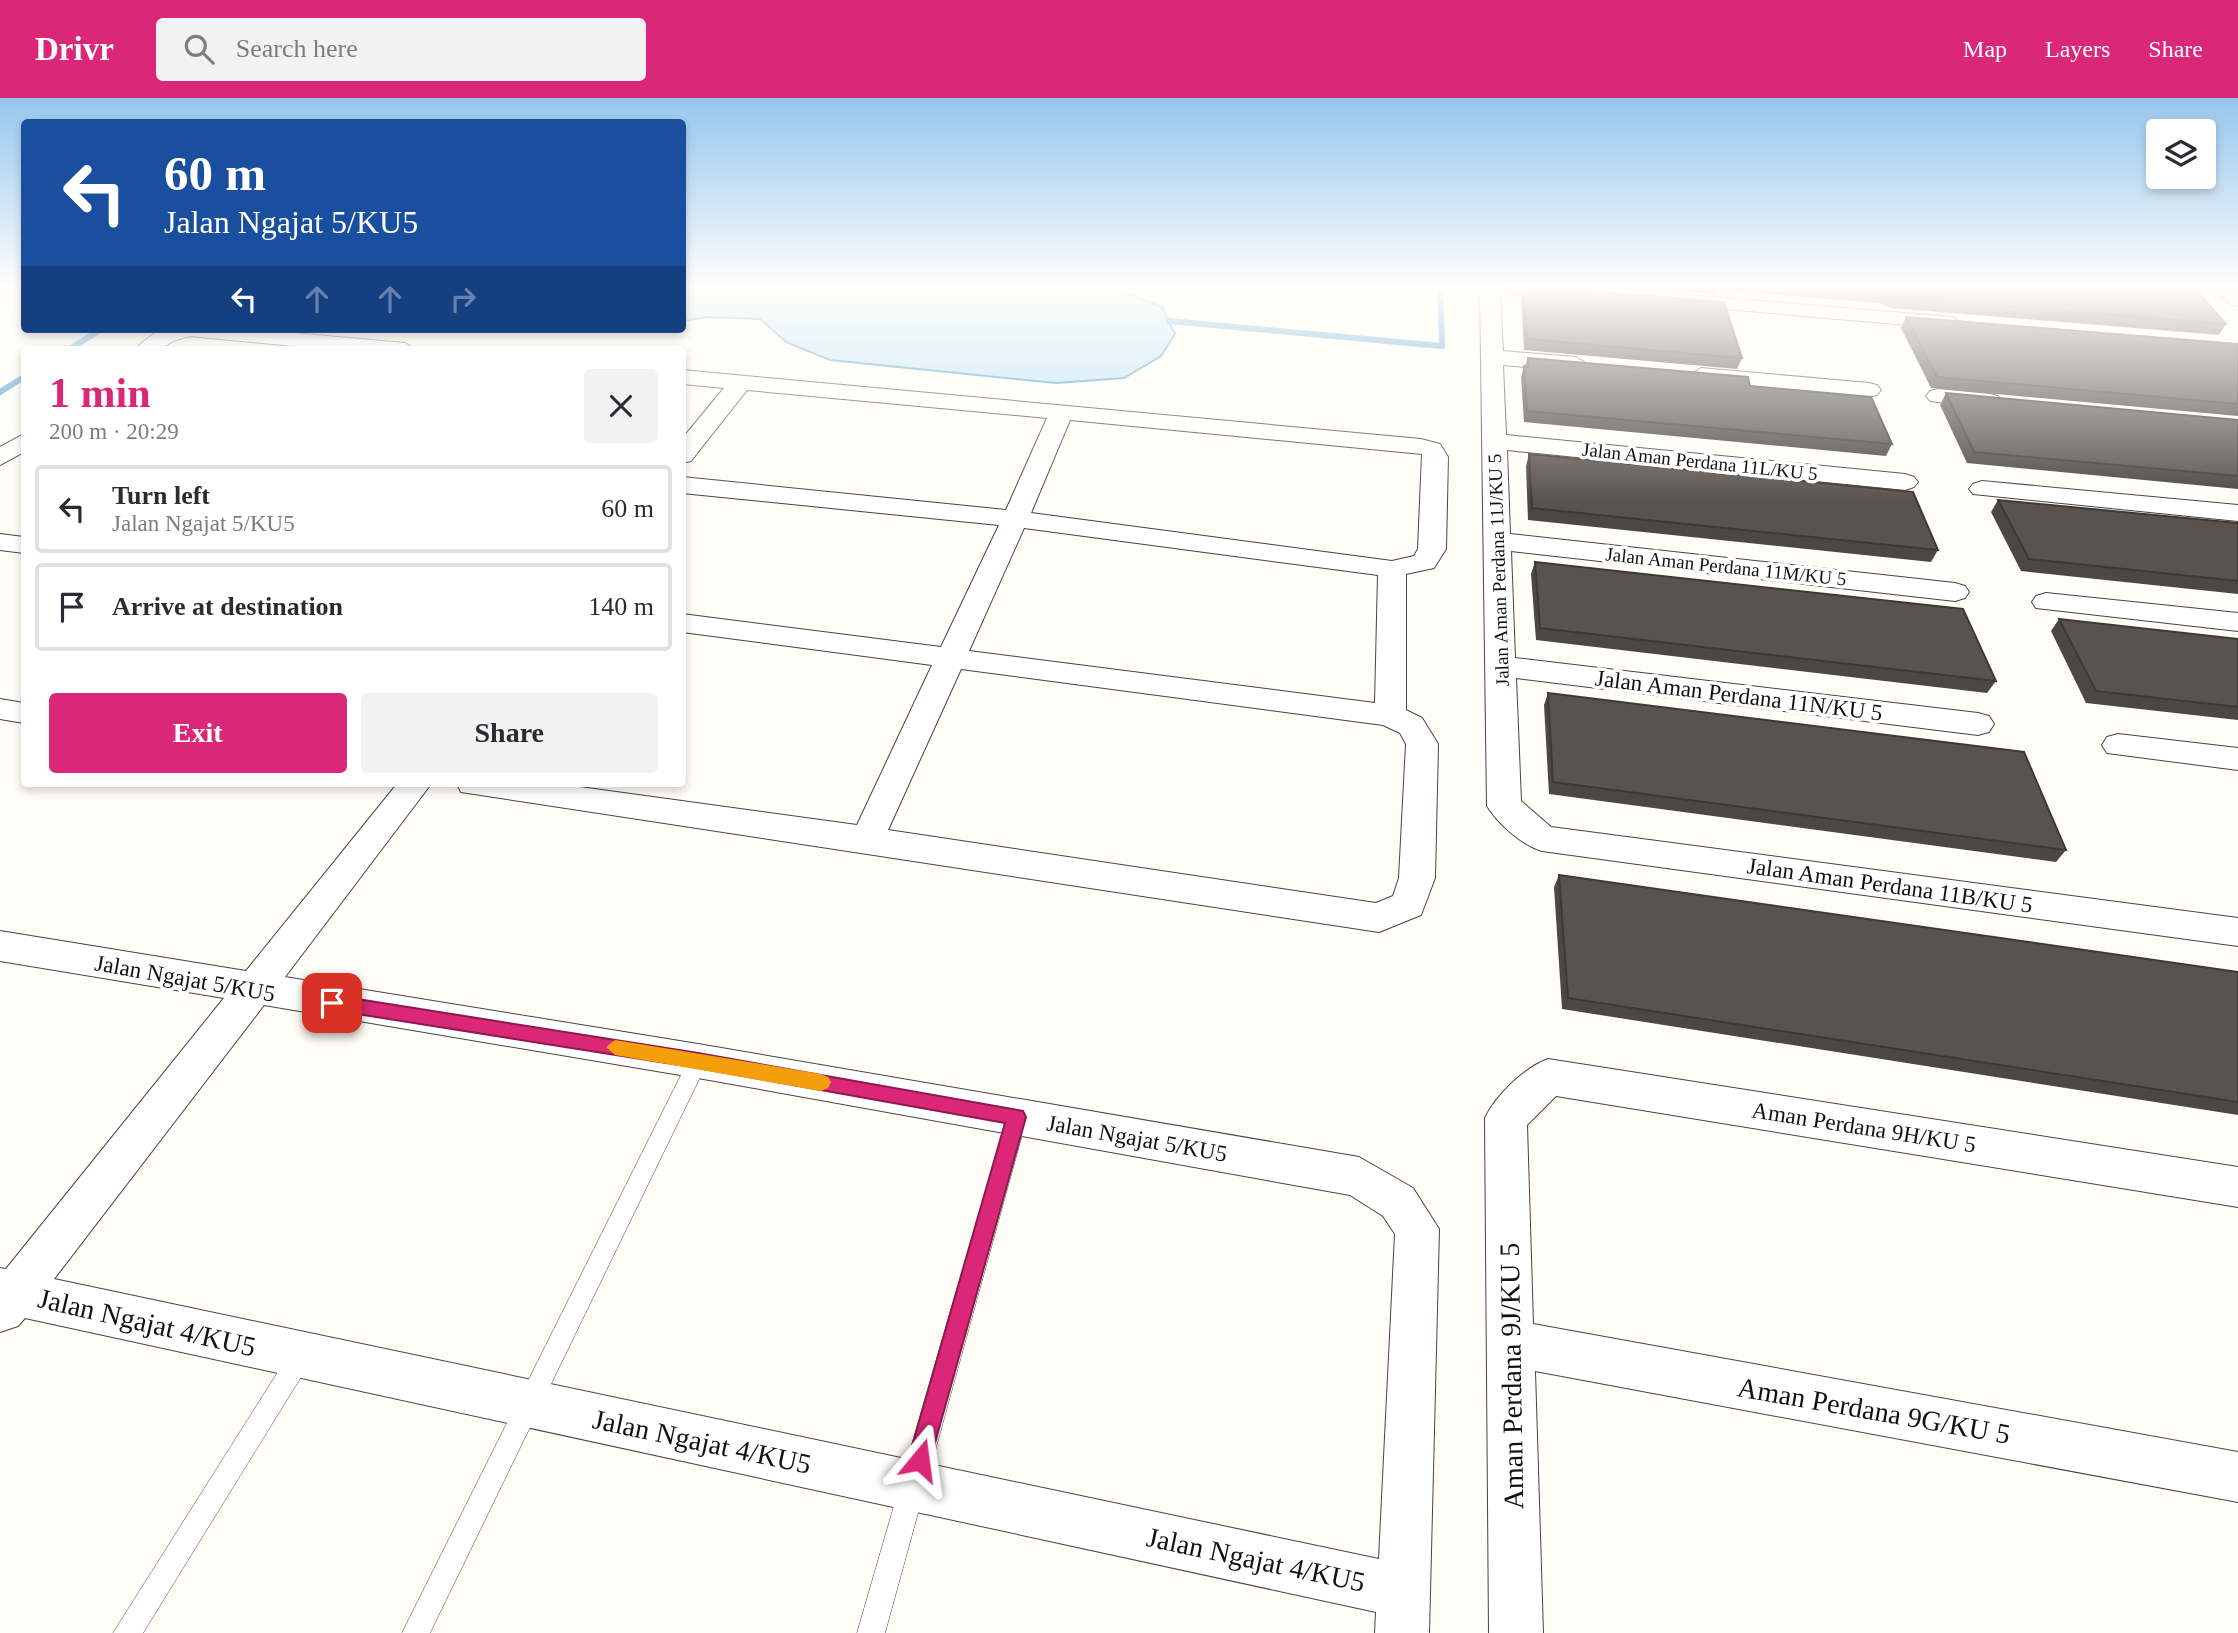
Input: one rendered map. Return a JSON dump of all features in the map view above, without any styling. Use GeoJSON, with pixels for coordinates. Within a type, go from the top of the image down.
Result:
{"type":"FeatureCollection","features":[{"type":"Feature","properties":{"kind":"street","name":"Jalan Aman Perdana 11J/KU 5"},"geometry":{"type":"LineString","coordinates":[[1492,357],[1504,806],[1542,838]]}},
{"type":"Feature","properties":{"kind":"street"},"geometry":{"type":"LineString","coordinates":[[1499,357],[1604,366]]}},
{"type":"Feature","properties":{"kind":"street"},"geometry":{"type":"LineString","coordinates":[[1674,373],[1869,390]]}},
{"type":"Feature","properties":{"kind":"street"},"geometry":{"type":"LineString","coordinates":[[686,377],[1062,411],[1422,435],[1436,457],[1432,549],[1424,562],[1392,569],[1015,520],[686,485]]}},
{"type":"Feature","properties":{"kind":"street"},"geometry":{"type":"LineString","coordinates":[[686,451],[741,383]]}},
{"type":"Feature","properties":{"kind":"street"},"geometry":{"type":"LineString","coordinates":[[1938,397],[2006,402]]}},
{"type":"Feature","properties":{"kind":"street"},"geometry":{"type":"LineString","coordinates":[[867,839],[1015,520],[1062,411]]}},
{"type":"Feature","properties":{"kind":"street","name":"Jalan Aman Perdana 11L/KU 5"},"geometry":{"type":"LineString","coordinates":[[1494,441],[1905,482]]}},
{"type":"Feature","properties":{"kind":"street"},"geometry":{"type":"LineString","coordinates":[[0,457],[21,443]]}},
{"type":"Feature","properties":{"kind":"street"},"geometry":{"type":"LineString","coordinates":[[1982,489],[2238,513]]}},
{"type":"Feature","properties":{"kind":"street","name":"Jalan Aman Perdana 11M/KU 5"},"geometry":{"type":"LineString","coordinates":[[1497,541],[1955,592]]}},
{"type":"Feature","properties":{"kind":"street"},"geometry":{"type":"LineString","coordinates":[[0,542],[21,545]]}},
{"type":"Feature","properties":{"kind":"street"},"geometry":{"type":"LineString","coordinates":[[1390,715],[1392,569]]}},
{"type":"Feature","properties":{"kind":"street"},"geometry":{"type":"LineString","coordinates":[[2046,601],[2238,622]]}},
{"type":"Feature","properties":{"kind":"street"},"geometry":{"type":"LineString","coordinates":[[494,787],[867,839],[1379,918],[1408,905],[1417,878],[1422,744],[1411,726],[1390,715],[953,656],[686,623]]}},
{"type":"Feature","properties":{"kind":"street","name":"Jalan Aman Perdana 11N/KU 5"},"geometry":{"type":"LineString","coordinates":[[1500,666],[1978,724]]}},
{"type":"Feature","properties":{"kind":"street"},"geometry":{"type":"LineString","coordinates":[[0,709],[21,712]]}},
{"type":"Feature","properties":{"kind":"street"},"geometry":{"type":"LineString","coordinates":[[2118,745],[2238,759]]}},
{"type":"Feature","properties":{"kind":"street"},"geometry":{"type":"LineString","coordinates":[[5,1298],[254,990],[413,787]]}},
{"type":"Feature","properties":{"kind":"street","name":"Jalan Aman Perdana 11B/KU 5"},"geometry":{"type":"LineString","coordinates":[[1542,838],[2238,932]]}},
{"type":"Feature","properties":{"kind":"street","name":"Jalan Ngajat 5/KU5"},"geometry":{"type":"LineString","coordinates":[[0,946],[254,990],[698,1061],[1359,1177],[1398,1202],[1417,1229],[1403,1612]]}},
{"type":"Feature","properties":{"kind":"street","name":"Aman Perdana 9H/KU 5"},"geometry":{"type":"LineString","coordinates":[[1506,1118],[1548,1077],[2238,1186]]}},
{"type":"Feature","properties":{"kind":"street","name":"Aman Perdana 9J/KU 5"},"geometry":{"type":"LineString","coordinates":[[1506,1118],[1516,1633]]}},
{"type":"Feature","properties":{"kind":"street","name":"Jalan Ngajat 4/KU5"},"geometry":{"type":"LineString","coordinates":[[5,1298],[300,1356],[912,1486],[1403,1612]]}},
{"type":"Feature","properties":{"kind":"street","name":"Aman Perdana 9G/KU 5"},"geometry":{"type":"LineString","coordinates":[[1510,1343],[2238,1477]]}},
{"type":"Feature","properties":{"kind":"lane"},"geometry":{"type":"LineString","coordinates":[[416,1633],[698,1061]]}},
{"type":"Feature","properties":{"kind":"lane"},"geometry":{"type":"LineString","coordinates":[[871,1633],[1017,1117]]}},
{"type":"Feature","properties":{"kind":"lane"},"geometry":{"type":"LineString","coordinates":[[127,1633],[300,1356]]}},
{"type":"Feature","properties":{"kind":"water"},"geometry":{"type":"Polygon","coordinates":[[[822,357],[1160,357],[1124,378],[1056,383],[830,360],[822,357]]]}},
{"type":"Feature","properties":{"kind":"building"},"geometry":{"type":"Polygon","coordinates":[[[1926,357],[2238,357],[2238,404],[1937,377],[1926,357]]]}},
{"type":"Feature","properties":{"kind":"building"},"geometry":{"type":"Polygon","coordinates":[[[1528,358],[1748,377],[1750,386],[1871,397],[1892,444],[1527,411],[1524,366],[1528,367],[1528,358]]]}},
{"type":"Feature","properties":{"kind":"building"},"geometry":{"type":"Polygon","coordinates":[[[1946,393],[2238,420],[2238,476],[1974,452],[1946,393]]]}},
{"type":"Feature","properties":{"kind":"building"},"geometry":{"type":"Polygon","coordinates":[[[1529,454],[1913,492],[1938,550],[1532,508],[1529,454]]]}},
{"type":"Feature","properties":{"kind":"building"},"geometry":{"type":"Polygon","coordinates":[[[1998,500],[2238,523],[2238,581],[2029,559],[1998,500]]]}},
{"type":"Feature","properties":{"kind":"building"},"geometry":{"type":"Polygon","coordinates":[[[1535,562],[1963,609],[1996,681],[1540,628],[1535,562]]]}},
{"type":"Feature","properties":{"kind":"building"},"geometry":{"type":"Polygon","coordinates":[[[2059,619],[2238,639],[2238,707],[2096,691],[2059,619]]]}},
{"type":"Feature","properties":{"kind":"building"},"geometry":{"type":"Polygon","coordinates":[[[1548,693],[2024,752],[2066,850],[1553,782],[1548,693]]]}},
{"type":"Feature","properties":{"kind":"building"},"geometry":{"type":"Polygon","coordinates":[[[1559,875],[2238,972],[2238,1102],[1568,998],[1559,875]]]}},
{"type":"Feature","properties":{"kind":"waterway"},"geometry":{"type":"LineString","coordinates":[[0,392],[21,379]]}},
{"type":"Feature","properties":{"kind":"slow traffic"},"geometry":{"type":"LineString","coordinates":[[615,1047],[821,1082]]}},
{"type":"Feature","properties":{"kind":"route"},"geometry":{"type":"LineString","coordinates":[[332,1003],[698,1061],[1017,1117],[920,1460]]}}]}
